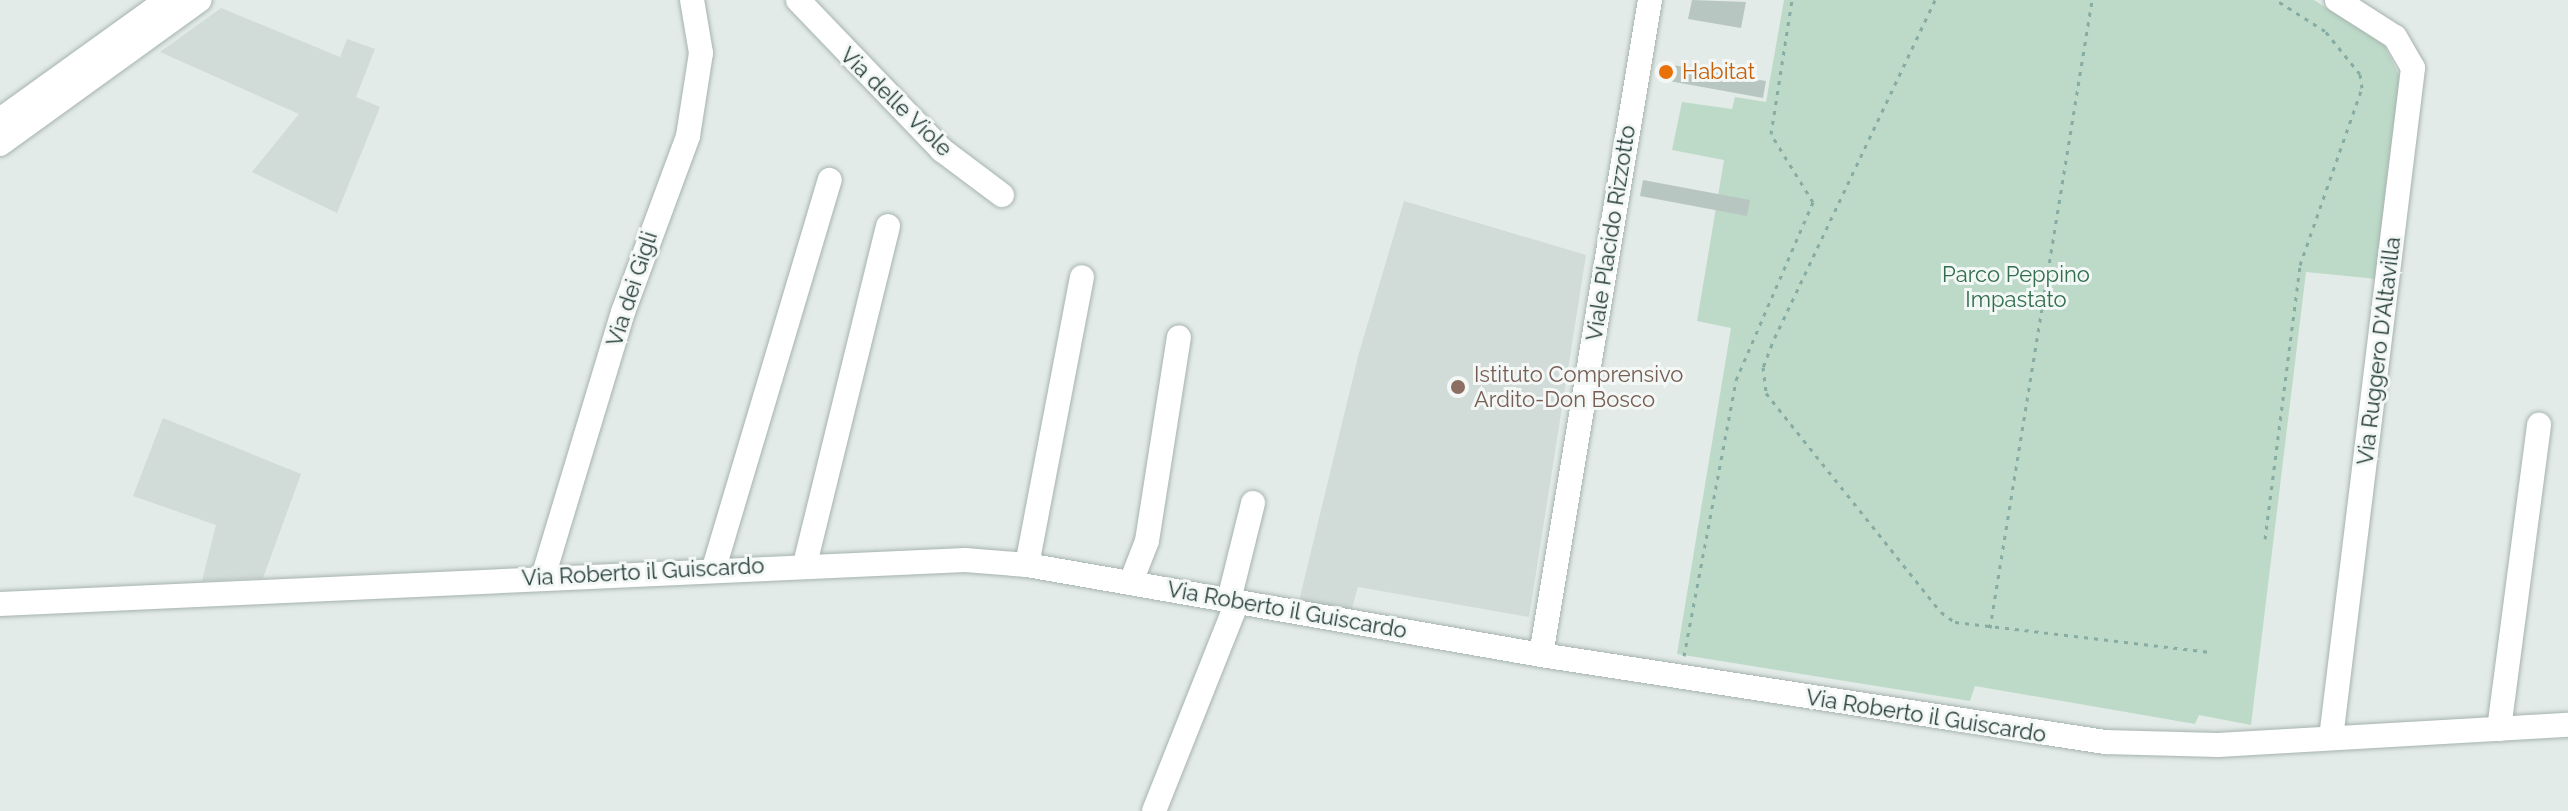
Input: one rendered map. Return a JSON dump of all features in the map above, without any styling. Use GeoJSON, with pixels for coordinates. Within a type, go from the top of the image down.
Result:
{"type":"FeatureCollection","features":[{"type":"Feature","properties":{"kind":"street"},"geometry":{"type":"LineString","coordinates":[[0,120],[167,0]]}},
{"type":"Feature","properties":{"kind":"street"},"geometry":{"type":"LineString","coordinates":[[0,144],[200,0]]}},
{"type":"Feature","properties":{"kind":"street","name":"Via dei Gigli"},"geometry":{"type":"LineString","coordinates":[[543,577],[623,312],[688,136],[701,53],[692,0]]}},
{"type":"Feature","properties":{"kind":"street","name":"Via delle Viole"},"geometry":{"type":"LineString","coordinates":[[798,0],[942,150],[1002,195]]}},
{"type":"Feature","properties":{"kind":"street","name":"Viale Placido Rizzotto"},"geometry":{"type":"LineString","coordinates":[[1541,655],[1650,0]]}},
{"type":"Feature","properties":{"kind":"street","name":"Via Ruggero D'Altavilla"},"geometry":{"type":"LineString","coordinates":[[2331,738],[2413,68],[2395,37],[2337,0]]}},
{"type":"Feature","properties":{"kind":"street"},"geometry":{"type":"LineString","coordinates":[[714,568],[830,180]]}},
{"type":"Feature","properties":{"kind":"street"},"geometry":{"type":"LineString","coordinates":[[805,564],[888,226]]}},
{"type":"Feature","properties":{"kind":"street"},"geometry":{"type":"LineString","coordinates":[[1027,565],[1082,277]]}},
{"type":"Feature","properties":{"kind":"street"},"geometry":{"type":"LineString","coordinates":[[1131,582],[1144,556],[1179,337]]}},
{"type":"Feature","properties":{"kind":"street"},"geometry":{"type":"LineString","coordinates":[[2499,729],[2539,425]]}},
{"type":"Feature","properties":{"kind":"street"},"geometry":{"type":"LineString","coordinates":[[1154,811],[1233,601],[1253,503]]}},
{"type":"Feature","properties":{"kind":"street","name":"Via Roberto il Guiscardo"},"geometry":{"type":"LineString","coordinates":[[0,604],[933,560],[1027,565],[1541,655],[2105,742],[2218,745],[2568,725]]}},
{"type":"Feature","properties":{"kind":"path"},"geometry":{"type":"LineString","coordinates":[[1684,656],[1736,380],[1813,202],[1771,134],[1792,0]]}},
{"type":"Feature","properties":{"kind":"path"},"geometry":{"type":"LineString","coordinates":[[1935,0],[1772,344],[1762,378],[1766,393],[1941,612],[1955,622],[2210,652]]}},
{"type":"Feature","properties":{"kind":"path"},"geometry":{"type":"LineString","coordinates":[[1990,628],[2092,0]]}},
{"type":"Feature","properties":{"kind":"path"},"geometry":{"type":"LineString","coordinates":[[2265,539],[2300,265],[2362,88],[2360,74],[2325,31],[2276,0]]}},
{"type":"Feature","properties":{"kind":"shaded area"},"geometry":{"type":"Polygon","coordinates":[[[221,8],[340,57],[347,39],[375,49],[356,97],[380,107],[337,213],[252,172],[299,114],[160,52],[221,8]]]}},
{"type":"Feature","properties":{"kind":"shaded area","name":"Istituto Comprensivo Ardito-Don Bosco"},"geometry":{"type":"Polygon","coordinates":[[[1404,201],[1586,255],[1529,617],[1358,587],[1351,611],[1299,601],[1359,353],[1404,201]]]}},
{"type":"Feature","properties":{"kind":"shaded area"},"geometry":{"type":"Polygon","coordinates":[[[163,418],[301,474],[263,578],[202,581],[216,525],[133,496],[163,418]]]}},
{"type":"Feature","properties":{"kind":"green space","name":"Parco Peppino Impastato"},"geometry":{"type":"Polygon","coordinates":[[[1784,0],[2314,0],[2384,45],[2401,79],[2377,279],[2306,272],[2251,725],[2199,715],[2195,724],[1975,686],[1970,701],[1677,654],[1731,328],[1697,321],[1724,160],[1672,150],[1682,102],[1732,109],[1735,97],[1766,102],[1784,0]]]}},
{"type":"Feature","properties":{"kind":"building"},"geometry":{"type":"Polygon","coordinates":[[[1692,0],[1746,2],[1741,28],[1688,19],[1692,0]]]}},
{"type":"Feature","properties":{"kind":"building"},"geometry":{"type":"Polygon","coordinates":[[[1661,63],[1766,81],[1763,98],[1658,79],[1661,63]]]}},
{"type":"Feature","properties":{"kind":"building"},"geometry":{"type":"Polygon","coordinates":[[[1643,180],[1750,200],[1747,216],[1640,196],[1643,180]]]}},
{"type":"Feature","properties":{"kind":"place","name":"Habitat"},"geometry":{"type":"Point","coordinates":[1666,72]}},
{"type":"Feature","properties":{"kind":"place","name":"Istituto Comprensivo Ardito-Don Bosco"},"geometry":{"type":"Point","coordinates":[1458,387]}}]}
